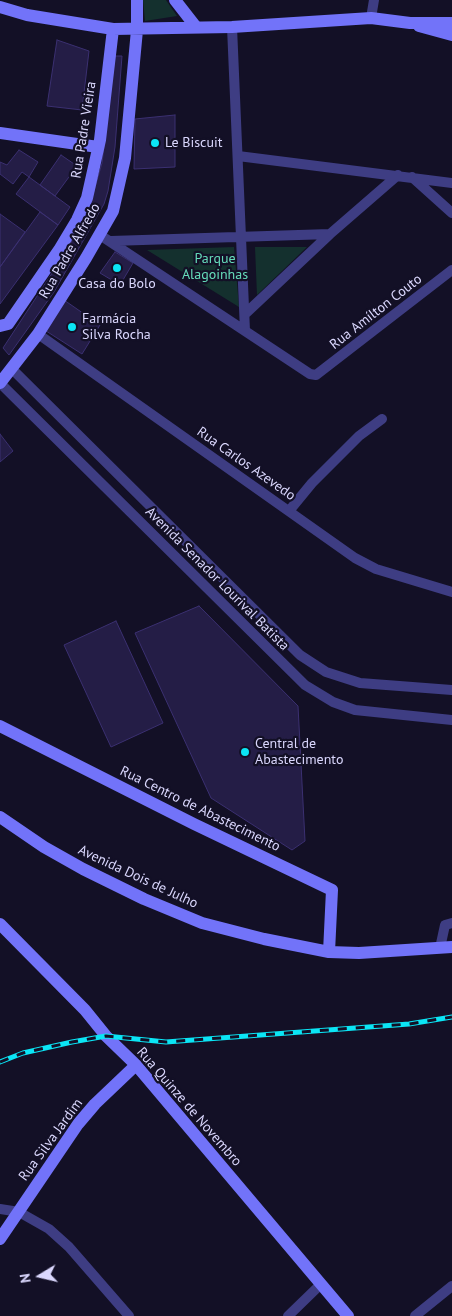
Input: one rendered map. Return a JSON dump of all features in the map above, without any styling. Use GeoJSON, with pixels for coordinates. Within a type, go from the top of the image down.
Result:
{"type":"FeatureCollection","features":[{"type":"Feature","properties":{"kind":"street","name":"Rua Padre Alfredo"},"geometry":{"type":"LineString","coordinates":[[0,383],[38,334],[105,238],[125,158],[138,0]]}},
{"type":"Feature","properties":{"kind":"street"},"geometry":{"type":"LineString","coordinates":[[175,0],[196,27]]}},
{"type":"Feature","properties":{"kind":"street"},"geometry":{"type":"LineString","coordinates":[[371,18],[374,0]]}},
{"type":"Feature","properties":{"kind":"street"},"geometry":{"type":"LineString","coordinates":[[0,7],[27,15],[113,29],[136,30],[232,27],[371,18],[410,23],[452,23]]}},
{"type":"Feature","properties":{"kind":"street"},"geometry":{"type":"LineString","coordinates":[[410,23],[452,35]]}},
{"type":"Feature","properties":{"kind":"street"},"geometry":{"type":"LineString","coordinates":[[232,27],[245,330]]}},
{"type":"Feature","properties":{"kind":"street","name":"Rua Padre Vieira"},"geometry":{"type":"LineString","coordinates":[[0,326],[8,324],[59,250],[78,220],[90,189],[98,148],[113,29]]}},
{"type":"Feature","properties":{"kind":"street"},"geometry":{"type":"LineString","coordinates":[[0,133],[98,148]]}},
{"type":"Feature","properties":{"kind":"street"},"geometry":{"type":"LineString","coordinates":[[238,156],[452,183]]}},
{"type":"Feature","properties":{"kind":"street"},"geometry":{"type":"LineString","coordinates":[[245,314],[330,234],[398,175]]}},
{"type":"Feature","properties":{"kind":"street"},"geometry":{"type":"LineString","coordinates":[[411,177],[452,213]]}},
{"type":"Feature","properties":{"kind":"street"},"geometry":{"type":"LineString","coordinates":[[105,238],[241,238],[330,234]]}},
{"type":"Feature","properties":{"kind":"street"},"geometry":{"type":"LineString","coordinates":[[105,238],[245,330]]}},
{"type":"Feature","properties":{"kind":"street","name":"Rua Amílton Couto"},"geometry":{"type":"LineString","coordinates":[[245,330],[310,374],[316,376],[452,270]]}},
{"type":"Feature","properties":{"kind":"street","name":"Rua Carlos Azevedo"},"geometry":{"type":"LineString","coordinates":[[38,334],[355,558],[376,569],[452,592]]}},
{"type":"Feature","properties":{"kind":"street","name":"Avenida Senador Lourival Batista"},"geometry":{"type":"LineString","coordinates":[[11,368],[300,655],[326,672],[360,682],[452,690]]}},
{"type":"Feature","properties":{"kind":"street","name":"Avenida Senador Lourival Batista"},"geometry":{"type":"LineString","coordinates":[[0,383],[305,685],[333,702],[355,710],[452,720]]}},
{"type":"Feature","properties":{"kind":"street"},"geometry":{"type":"LineString","coordinates":[[289,511],[312,483],[358,436],[382,419]]}},
{"type":"Feature","properties":{"kind":"street","name":"Rua Centro de Abastecimento"},"geometry":{"type":"LineString","coordinates":[[0,726],[194,824],[332,890],[329,952]]}},
{"type":"Feature","properties":{"kind":"street","name":"Avenida Dois de Julho"},"geometry":{"type":"LineString","coordinates":[[0,817],[44,847],[83,869],[144,899],[202,923],[264,939],[329,952],[359,953],[446,947]]}},
{"type":"Feature","properties":{"kind":"street"},"geometry":{"type":"LineString","coordinates":[[446,947],[446,925],[452,923]]}},
{"type":"Feature","properties":{"kind":"street","name":"Rua Quinze de Novembro"},"geometry":{"type":"LineString","coordinates":[[0,924],[136,1065],[348,1316]]}},
{"type":"Feature","properties":{"kind":"street","name":"Rua Silva Jardim"},"geometry":{"type":"LineString","coordinates":[[0,1239],[78,1124],[95,1104],[136,1065]]}},
{"type":"Feature","properties":{"kind":"street"},"geometry":{"type":"LineString","coordinates":[[0,1209],[19,1212],[49,1229],[69,1247],[129,1316]]}},
{"type":"Feature","properties":{"kind":"street"},"geometry":{"type":"LineString","coordinates":[[288,1316],[321,1284]]}},
{"type":"Feature","properties":{"kind":"street"},"geometry":{"type":"LineString","coordinates":[[415,1316],[452,1286]]}},
{"type":"Feature","properties":{"kind":"green space"},"geometry":{"type":"Polygon","coordinates":[[[143,0],[166,0],[177,16],[145,21],[143,0]]]}},
{"type":"Feature","properties":{"kind":"green space","name":"Parque Alagoinhas"},"geometry":{"type":"Polygon","coordinates":[[[234,247],[239,307],[147,250],[234,247]]]}},
{"type":"Feature","properties":{"kind":"green space"},"geometry":{"type":"Polygon","coordinates":[[[255,247],[307,247],[257,295],[255,247]]]}},
{"type":"Feature","properties":{"kind":"building"},"geometry":{"type":"Polygon","coordinates":[[[57,40],[89,51],[82,110],[47,106],[57,40]]]}},
{"type":"Feature","properties":{"kind":"building"},"geometry":{"type":"Polygon","coordinates":[[[115,56],[122,56],[115,147],[104,204],[54,292],[9,355],[3,348],[66,252],[89,208],[102,163],[115,56]]]}},
{"type":"Feature","properties":{"kind":"building","name":"Le Biscuit"},"geometry":{"type":"Polygon","coordinates":[[[175,115],[175,167],[134,169],[135,119],[175,115]]]}},
{"type":"Feature","properties":{"kind":"building"},"geometry":{"type":"Polygon","coordinates":[[[19,150],[38,162],[29,177],[22,172],[13,184],[0,174],[0,162],[7,165],[19,150]]]}},
{"type":"Feature","properties":{"kind":"building"},"geometry":{"type":"Polygon","coordinates":[[[61,155],[77,166],[55,196],[40,185],[61,155]]]}},
{"type":"Feature","properties":{"kind":"building"},"geometry":{"type":"Polygon","coordinates":[[[29,177],[70,207],[58,225],[16,194],[29,177]]]}},
{"type":"Feature","properties":{"kind":"building"},"geometry":{"type":"Polygon","coordinates":[[[40,212],[58,225],[0,304],[0,267],[40,212]]]}},
{"type":"Feature","properties":{"kind":"building"},"geometry":{"type":"Polygon","coordinates":[[[0,214],[25,232],[0,267],[0,214]]]}},
{"type":"Feature","properties":{"kind":"building","name":"Casa do Bolo"},"geometry":{"type":"Polygon","coordinates":[[[115,252],[133,263],[120,285],[100,273],[115,252]]]}},
{"type":"Feature","properties":{"kind":"building","name":"Farmácia Silva Rocha"},"geometry":{"type":"Polygon","coordinates":[[[64,300],[100,325],[82,354],[43,329],[64,300]]]}},
{"type":"Feature","properties":{"kind":"building"},"geometry":{"type":"Polygon","coordinates":[[[0,434],[13,451],[0,462],[0,434]]]}},
{"type":"Feature","properties":{"kind":"building","name":"Central de Abastecimento"},"geometry":{"type":"Polygon","coordinates":[[[199,606],[298,706],[305,841],[292,850],[211,798],[135,633],[199,606]]]}},
{"type":"Feature","properties":{"kind":"building"},"geometry":{"type":"Polygon","coordinates":[[[116,621],[163,723],[111,747],[64,645],[116,621]]]}},
{"type":"Feature","properties":{"kind":"railway"},"geometry":{"type":"LineString","coordinates":[[0,1062],[23,1053],[106,1036],[166,1042],[409,1024],[452,1017]]}},
{"type":"Feature","properties":{"kind":"place","name":"Le Biscuit"},"geometry":{"type":"Point","coordinates":[155,143]}},
{"type":"Feature","properties":{"kind":"place","name":"Casa do Bolo"},"geometry":{"type":"Point","coordinates":[117,268]}},
{"type":"Feature","properties":{"kind":"place","name":"Farmácia Silva Rocha"},"geometry":{"type":"Point","coordinates":[72,327]}},
{"type":"Feature","properties":{"kind":"place","name":"Central de Abastecimento"},"geometry":{"type":"Point","coordinates":[245,752]}}]}
